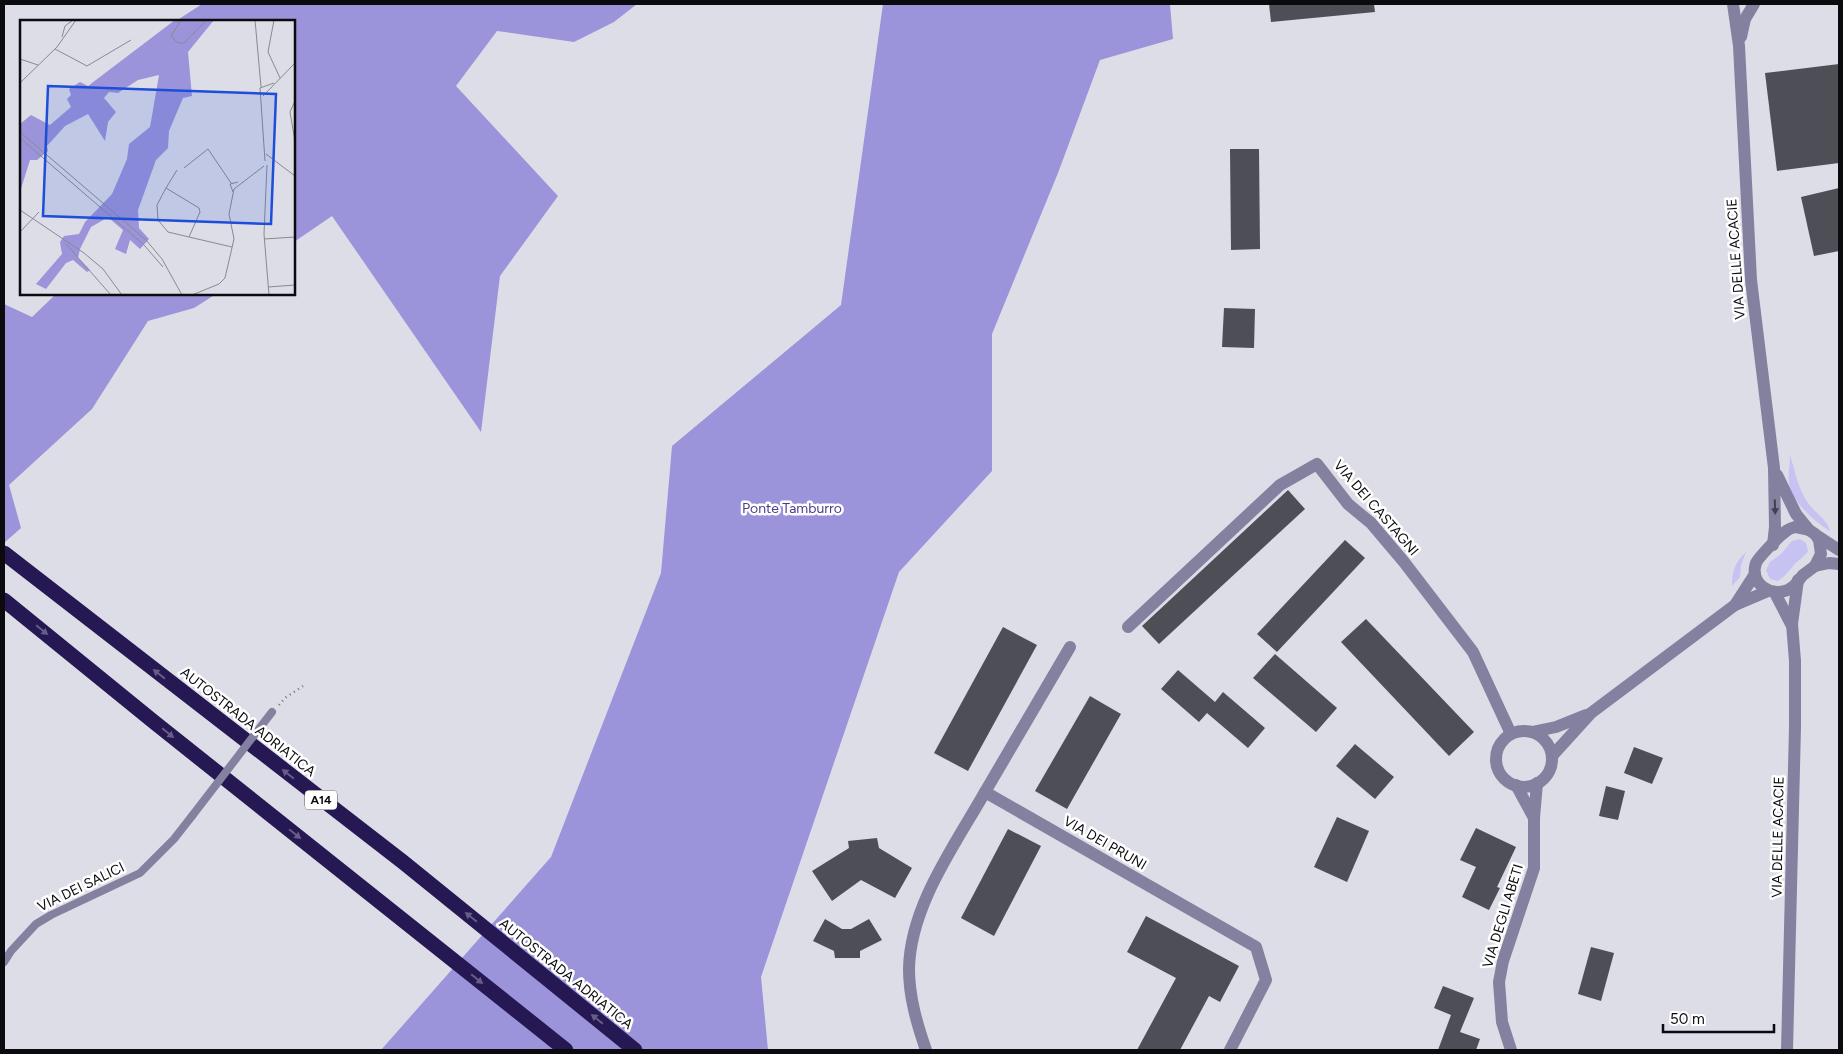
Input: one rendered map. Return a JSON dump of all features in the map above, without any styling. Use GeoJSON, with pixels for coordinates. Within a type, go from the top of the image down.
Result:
{"type":"FeatureCollection","features":[{"type":"Feature","properties":{"kind":"highway","name":"AUTOSTRADA ADRIATICA"},"geometry":{"type":"LineString","coordinates":[[4,553],[402,862],[635,1050]]}},
{"type":"Feature","properties":{"kind":"highway"},"geometry":{"type":"LineString","coordinates":[[4,600],[566,1050]]}},
{"type":"Feature","properties":{"kind":"street","name":"VIA DELLE ACACIE"},"geometry":{"type":"LineString","coordinates":[[1734,4],[1739,46],[1751,280],[1774,468],[1775,527],[1773,545]]}},
{"type":"Feature","properties":{"kind":"street","name":"VIA DELLE ACACIE"},"geometry":{"type":"LineString","coordinates":[[1739,46],[1745,18],[1754,4]]}},
{"type":"Feature","properties":{"kind":"street","name":"VIA DEI CASTAGNI"},"geometry":{"type":"LineString","coordinates":[[1128,627],[1280,485],[1317,464],[1348,504],[1371,523],[1404,562],[1473,652],[1511,734]]}},
{"type":"Feature","properties":{"kind":"street","name":"VIA DELLE ACACIE"},"geometry":{"type":"LineString","coordinates":[[1774,468],[1796,514],[1812,532]]}},
{"type":"Feature","properties":{"kind":"street"},"geometry":{"type":"LineString","coordinates":[[1812,532],[1819,540],[1821,554],[1814,566],[1788,590],[1771,592],[1762,587],[1755,574],[1757,561],[1788,529],[1796,527],[1812,532],[1839,550]]}},
{"type":"Feature","properties":{"kind":"street"},"geometry":{"type":"LineString","coordinates":[[1814,566],[1839,564]]}},
{"type":"Feature","properties":{"kind":"street","name":"VIA DEGLI ABETI"},"geometry":{"type":"LineString","coordinates":[[1735,604],[1755,574]]}},
{"type":"Feature","properties":{"kind":"street","name":"VIA DELLE ACACIE"},"geometry":{"type":"LineString","coordinates":[[1787,1050],[1795,727],[1795,661],[1792,624],[1798,580]]}},
{"type":"Feature","properties":{"kind":"street","name":"VIA DELLE ACACIE"},"geometry":{"type":"LineString","coordinates":[[1771,592],[1792,624]]}},
{"type":"Feature","properties":{"kind":"street","name":"VIA DEGLI ABETI"},"geometry":{"type":"LineString","coordinates":[[1511,1050],[1502,1022],[1499,982],[1503,961],[1534,868],[1534,818],[1537,783],[1549,772],[1552,756],[1591,713],[1735,604],[1771,592]]}},
{"type":"Feature","properties":{"kind":"street"},"geometry":{"type":"LineString","coordinates":[[926,1050],[914,1015],[909,969],[913,938],[922,909],[985,792],[1070,647]]}},
{"type":"Feature","properties":{"kind":"street","name":"VIA DEGLI ABETI"},"geometry":{"type":"LineString","coordinates":[[1534,818],[1516,785],[1503,776],[1496,762],[1500,746],[1511,734],[1556,727],[1591,713]]}},
{"type":"Feature","properties":{"kind":"street"},"geometry":{"type":"LineString","coordinates":[[1532,732],[1546,741],[1552,756]]}},
{"type":"Feature","properties":{"kind":"street"},"geometry":{"type":"LineString","coordinates":[[1516,785],[1527,786],[1537,783]]}},
{"type":"Feature","properties":{"kind":"street","name":"VIA DEI PRUNI"},"geometry":{"type":"LineString","coordinates":[[985,792],[1256,947],[1266,980],[1230,1050]]}},
{"type":"Feature","properties":{"kind":"lane","name":"VIA DEI SALICI"},"geometry":{"type":"LineString","coordinates":[[4,962],[11,951],[36,924],[140,873],[174,839],[272,712]]}},
{"type":"Feature","properties":{"kind":"path"},"geometry":{"type":"LineString","coordinates":[[272,712],[285,698],[303,686]]}},
{"type":"Feature","properties":{"kind":"shaded area"},"geometry":{"type":"Polygon","coordinates":[[[1790,455],[1797,480],[1805,498],[1826,523],[1830,531],[1811,517],[1794,497],[1789,483],[1790,455]]]}},
{"type":"Feature","properties":{"kind":"shaded area"},"geometry":{"type":"Polygon","coordinates":[[[1800,539],[1806,543],[1808,551],[1785,576],[1778,581],[1770,579],[1766,570],[1770,562],[1781,554],[1792,541],[1800,539]]]}},
{"type":"Feature","properties":{"kind":"shaded area"},"geometry":{"type":"Polygon","coordinates":[[[1746,552],[1741,565],[1740,577],[1732,586],[1735,567],[1739,559],[1746,552]]]}},
{"type":"Feature","properties":{"kind":"green space"},"geometry":{"type":"Polygon","coordinates":[[[202,4],[637,4],[614,22],[574,42],[497,31],[456,86],[558,196],[500,276],[481,432],[332,216],[295,241],[295,20],[178,20],[202,4]]]}},
{"type":"Feature","properties":{"kind":"green space","name":"Ponte Tamburro"},"geometry":{"type":"Polygon","coordinates":[[[883,4],[1170,4],[1173,39],[1100,60],[1058,173],[992,334],[992,471],[899,572],[761,977],[768,1050],[381,1050],[551,857],[661,573],[672,446],[841,305],[883,4]]]}},
{"type":"Feature","properties":{"kind":"green space"},"geometry":{"type":"Polygon","coordinates":[[[55,295],[214,295],[194,308],[148,321],[92,409],[9,485],[21,528],[4,543],[4,304],[32,317],[55,295]]]}},
{"type":"Feature","properties":{"kind":"building"},"geometry":{"type":"Polygon","coordinates":[[[1269,4],[1374,4],[1375,12],[1271,22],[1269,4]]]}},
{"type":"Feature","properties":{"kind":"building"},"geometry":{"type":"Polygon","coordinates":[[[1839,64],[1839,163],[1777,171],[1765,73],[1839,64]]]}},
{"type":"Feature","properties":{"kind":"building"},"geometry":{"type":"Polygon","coordinates":[[[1230,149],[1259,149],[1260,249],[1231,250],[1230,149]]]}},
{"type":"Feature","properties":{"kind":"building"},"geometry":{"type":"Polygon","coordinates":[[[1839,188],[1839,251],[1814,256],[1801,197],[1839,188]]]}},
{"type":"Feature","properties":{"kind":"building"},"geometry":{"type":"Polygon","coordinates":[[[1224,308],[1255,309],[1254,348],[1222,347],[1224,308]]]}},
{"type":"Feature","properties":{"kind":"building"},"geometry":{"type":"Polygon","coordinates":[[[1288,490],[1305,509],[1159,644],[1142,626],[1288,490]]]}},
{"type":"Feature","properties":{"kind":"building"},"geometry":{"type":"Polygon","coordinates":[[[1345,540],[1365,558],[1277,652],[1257,634],[1345,540]]]}},
{"type":"Feature","properties":{"kind":"building"},"geometry":{"type":"Polygon","coordinates":[[[1366,619],[1474,732],[1449,756],[1341,642],[1366,619]]]}},
{"type":"Feature","properties":{"kind":"building"},"geometry":{"type":"Polygon","coordinates":[[[1003,627],[1037,645],[968,771],[934,753],[1003,627]]]}},
{"type":"Feature","properties":{"kind":"building"},"geometry":{"type":"Polygon","coordinates":[[[1275,654],[1337,708],[1316,732],[1253,678],[1275,654]]]}},
{"type":"Feature","properties":{"kind":"building"},"geometry":{"type":"Polygon","coordinates":[[[1178,670],[1215,702],[1223,692],[1265,728],[1248,748],[1207,713],[1199,722],[1161,689],[1178,670]]]}},
{"type":"Feature","properties":{"kind":"building"},"geometry":{"type":"Polygon","coordinates":[[[1090,696],[1121,714],[1067,809],[1035,791],[1090,696]]]}},
{"type":"Feature","properties":{"kind":"building"},"geometry":{"type":"Polygon","coordinates":[[[1355,744],[1394,777],[1375,799],[1336,766],[1355,744]]]}},
{"type":"Feature","properties":{"kind":"building"},"geometry":{"type":"Polygon","coordinates":[[[1634,747],[1663,758],[1652,784],[1624,773],[1634,747]]]}},
{"type":"Feature","properties":{"kind":"building"},"geometry":{"type":"Polygon","coordinates":[[[1606,786],[1625,791],[1618,820],[1599,816],[1606,786]]]}},
{"type":"Feature","properties":{"kind":"building"},"geometry":{"type":"Polygon","coordinates":[[[1337,817],[1369,831],[1347,882],[1314,867],[1337,817]]]}},
{"type":"Feature","properties":{"kind":"building"},"geometry":{"type":"Polygon","coordinates":[[[1476,828],[1516,847],[1497,887],[1500,888],[1489,910],[1462,897],[1476,867],[1460,860],[1476,828]]]}},
{"type":"Feature","properties":{"kind":"building"},"geometry":{"type":"Polygon","coordinates":[[[1008,829],[1041,846],[994,936],[961,918],[1008,829]]]}},
{"type":"Feature","properties":{"kind":"building"},"geometry":{"type":"Polygon","coordinates":[[[877,838],[879,848],[912,868],[895,898],[861,880],[832,901],[812,871],[849,848],[848,841],[877,838]]]}},
{"type":"Feature","properties":{"kind":"building"},"geometry":{"type":"Polygon","coordinates":[[[1146,916],[1239,966],[1220,1002],[1209,996],[1180,1050],[1137,1050],[1176,978],[1127,952],[1146,916]]]}},
{"type":"Feature","properties":{"kind":"building"},"geometry":{"type":"Polygon","coordinates":[[[825,919],[842,929],[851,929],[869,919],[882,940],[860,951],[860,958],[835,958],[834,951],[813,941],[825,919]]]}},
{"type":"Feature","properties":{"kind":"building"},"geometry":{"type":"Polygon","coordinates":[[[1591,947],[1614,953],[1601,1001],[1578,994],[1591,947]]]}},
{"type":"Feature","properties":{"kind":"building"},"geometry":{"type":"Polygon","coordinates":[[[1443,986],[1474,998],[1460,1032],[1480,1039],[1476,1050],[1438,1050],[1451,1015],[1434,1008],[1443,986]]]}}]}
